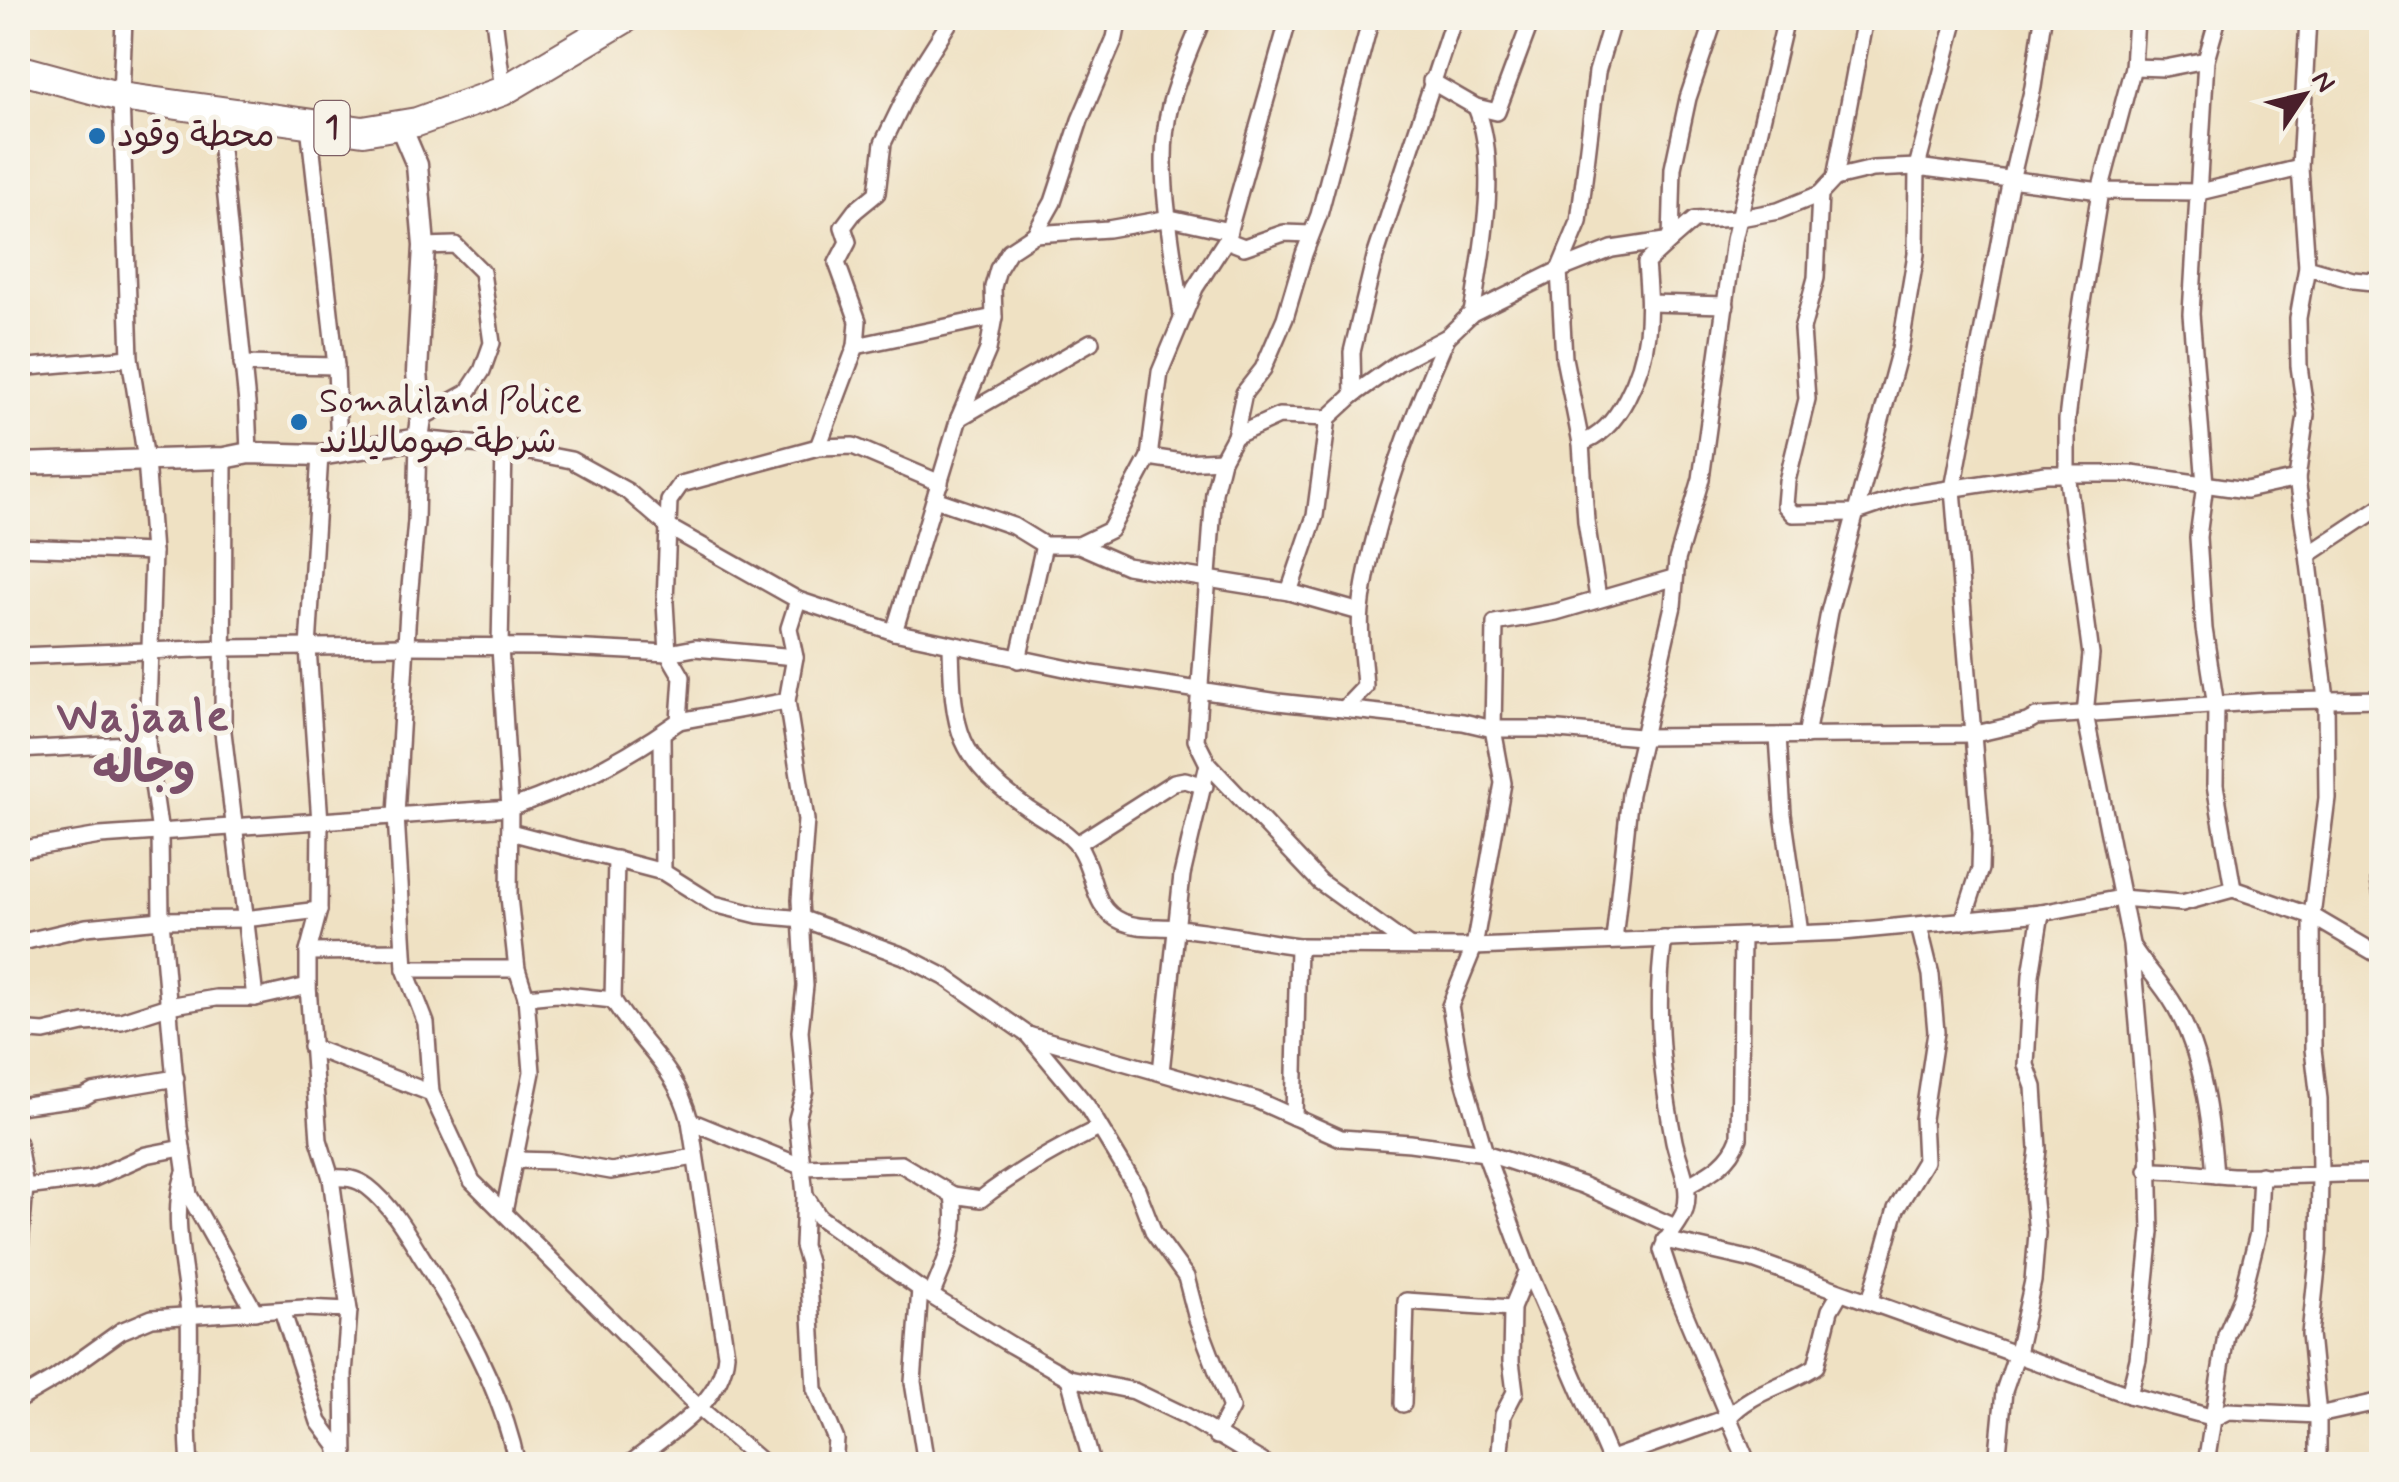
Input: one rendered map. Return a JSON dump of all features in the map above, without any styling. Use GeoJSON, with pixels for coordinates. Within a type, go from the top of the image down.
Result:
{"type":"FeatureCollection","features":[{"type":"Feature","properties":{"kind":"highway","name":"1"},"geometry":{"type":"LineString","coordinates":[[18,70],[120,97],[363,131],[417,122],[503,91],[626,18]]}},
{"type":"Feature","properties":{"kind":"street"},"geometry":{"type":"LineString","coordinates":[[124,18],[120,97],[130,358],[146,460],[152,552],[147,742],[160,833],[161,920],[182,1148],[189,1195],[255,1312]]}},
{"type":"Feature","properties":{"kind":"street"},"geometry":{"type":"LineString","coordinates":[[494,18],[503,91]]}},
{"type":"Feature","properties":{"kind":"street"},"geometry":{"type":"LineString","coordinates":[[818,447],[856,346],[858,320],[837,263],[848,242],[843,227],[877,192],[883,143],[918,73],[952,18]]}},
{"type":"Feature","properties":{"kind":"street"},"geometry":{"type":"LineString","coordinates":[[894,632],[960,418],[988,350],[998,269],[1009,251],[1035,234],[1053,202],[1119,18]]}},
{"type":"Feature","properties":{"kind":"street"},"geometry":{"type":"LineString","coordinates":[[1182,318],[1166,179],[1169,110],[1203,18]]}},
{"type":"Feature","properties":{"kind":"street"},"geometry":{"type":"LineString","coordinates":[[1079,545],[1110,530],[1149,457],[1160,372],[1195,288],[1228,235],[1290,18]]}},
{"type":"Feature","properties":{"kind":"street"},"geometry":{"type":"LineString","coordinates":[[1370,18],[1319,215],[1285,318],[1263,369],[1244,392],[1236,436],[1222,460],[1214,494],[1196,740],[1208,764],[1320,882],[1410,947]]}},
{"type":"Feature","properties":{"kind":"street"},"geometry":{"type":"LineString","coordinates":[[1353,395],[1352,352],[1363,303],[1454,18]]}},
{"type":"Feature","properties":{"kind":"street"},"geometry":{"type":"LineString","coordinates":[[1432,81],[1476,107],[1497,112],[1532,18]]}},
{"type":"Feature","properties":{"kind":"street"},"geometry":{"type":"LineString","coordinates":[[1598,598],[1586,522],[1581,442],[1564,358],[1558,270],[1579,222],[1597,72],[1613,18]]}},
{"type":"Feature","properties":{"kind":"street"},"geometry":{"type":"LineString","coordinates":[[1671,240],[1673,168],[1688,98],[1715,18]]}},
{"type":"Feature","properties":{"kind":"street"},"geometry":{"type":"LineString","coordinates":[[1614,940],[1640,737],[1673,606],[1674,578],[1701,479],[1728,272],[1786,18]]}},
{"type":"Feature","properties":{"kind":"street"},"geometry":{"type":"LineString","coordinates":[[1581,442],[1595,438],[1618,414],[1646,339],[1646,263],[1694,220],[1778,211],[1820,194],[1834,178],[1866,18]]}},
{"type":"Feature","properties":{"kind":"street"},"geometry":{"type":"LineString","coordinates":[[1806,736],[1829,612],[1900,349],[1916,254],[1917,167],[1956,18]]}},
{"type":"Feature","properties":{"kind":"street"},"geometry":{"type":"LineString","coordinates":[[1963,921],[1980,870],[1975,734],[1953,489],[2011,179],[2033,87],[2042,18]]}},
{"type":"Feature","properties":{"kind":"street"},"geometry":{"type":"LineString","coordinates":[[2129,1395],[2138,1359],[2151,1232],[2149,1148],[2131,944],[2085,714],[2091,655],[2067,473],[2078,326],[2100,191],[2133,68],[2136,18]]}},
{"type":"Feature","properties":{"kind":"street"},"geometry":{"type":"LineString","coordinates":[[2218,18],[2206,60],[2192,314],[2206,484],[2198,537],[2204,629],[2216,706],[2215,785],[2232,889]]}},
{"type":"Feature","properties":{"kind":"street"},"geometry":{"type":"LineString","coordinates":[[2308,18],[2300,168],[2307,267],[2298,318],[2298,366],[2306,415],[2297,479],[2326,700],[2327,798],[2312,916],[2313,1049],[2319,1099],[2320,1172],[2319,1249],[2310,1334],[2318,1415],[2318,1464]]}},
{"type":"Feature","properties":{"kind":"street"},"geometry":{"type":"LineString","coordinates":[[2133,68],[2166,68],[2206,60]]}},
{"type":"Feature","properties":{"kind":"street"},"geometry":{"type":"LineString","coordinates":[[1472,313],[1485,234],[1486,148],[1476,107]]}},
{"type":"Feature","properties":{"kind":"street"},"geometry":{"type":"LineString","coordinates":[[217,110],[249,453]]}},
{"type":"Feature","properties":{"kind":"street"},"geometry":{"type":"LineString","coordinates":[[309,125],[336,366],[308,648],[320,822],[319,910],[308,952],[308,986],[318,1140],[331,1178],[349,1310],[342,1464]]}},
{"type":"Feature","properties":{"kind":"street"},"geometry":{"type":"LineString","coordinates":[[400,125],[418,165],[424,246],[416,372],[416,522],[396,815],[402,951],[426,1022],[431,1093],[472,1181],[698,1408],[764,1464]]}},
{"type":"Feature","properties":{"kind":"street"},"geometry":{"type":"LineString","coordinates":[[1834,178],[1873,169],[1917,167],[2100,191],[2200,192],[2300,168]]}},
{"type":"Feature","properties":{"kind":"street"},"geometry":{"type":"LineString","coordinates":[[1820,194],[1816,278],[1802,329],[1808,399],[1787,481],[1785,505],[1794,514],[1854,513],[1904,496],[2067,473],[2132,474],[2246,490],[2297,479]]}},
{"type":"Feature","properties":{"kind":"street"},"geometry":{"type":"LineString","coordinates":[[1035,234],[1108,229],[1170,218],[1228,235],[1244,247],[1284,233],[1311,234]]}},
{"type":"Feature","properties":{"kind":"street"},"geometry":{"type":"LineString","coordinates":[[1289,592],[1315,516],[1328,418],[1399,362],[1447,337],[1472,313],[1558,270],[1612,249],[1671,240]]}},
{"type":"Feature","properties":{"kind":"street"},"geometry":{"type":"LineString","coordinates":[[18,464],[330,453],[419,428],[468,392],[482,371],[492,343],[482,272],[455,245],[424,246]]}},
{"type":"Feature","properties":{"kind":"street"},"geometry":{"type":"LineString","coordinates":[[2307,267],[2353,280],[2382,283]]}},
{"type":"Feature","properties":{"kind":"street"},"geometry":{"type":"LineString","coordinates":[[1649,302],[1726,305]]}},
{"type":"Feature","properties":{"kind":"street"},"geometry":{"type":"LineString","coordinates":[[856,346],[994,317]]}},
{"type":"Feature","properties":{"kind":"street"},"geometry":{"type":"LineString","coordinates":[[1344,709],[1366,687],[1360,612],[1381,522],[1424,388],[1447,337]]}},
{"type":"Feature","properties":{"kind":"street"},"geometry":{"type":"LineString","coordinates":[[960,418],[1092,342]]}},
{"type":"Feature","properties":{"kind":"street"},"geometry":{"type":"LineString","coordinates":[[18,368],[130,358]]}},
{"type":"Feature","properties":{"kind":"street"},"geometry":{"type":"LineString","coordinates":[[242,364],[336,366]]}},
{"type":"Feature","properties":{"kind":"street"},"geometry":{"type":"LineString","coordinates":[[1236,436],[1280,416],[1328,418]]}},
{"type":"Feature","properties":{"kind":"street"},"geometry":{"type":"LineString","coordinates":[[419,428],[571,460],[590,468],[627,491],[670,528],[798,600],[894,632],[951,646],[1200,691],[1463,722],[1493,729],[1640,737],[1975,734],[2036,717],[2380,699],[2382,750]]}},
{"type":"Feature","properties":{"kind":"street"},"geometry":{"type":"LineString","coordinates":[[679,720],[682,678],[668,653],[669,501],[681,484],[818,447],[853,446],[1044,545],[1079,545],[1127,566],[1289,592],[1360,612]]}},
{"type":"Feature","properties":{"kind":"street"},"geometry":{"type":"LineString","coordinates":[[504,447],[500,648],[510,808],[509,897],[517,969],[526,996],[532,1072],[504,1212]]}},
{"type":"Feature","properties":{"kind":"street"},"geometry":{"type":"LineString","coordinates":[[1149,457],[1182,462],[1222,460]]}},
{"type":"Feature","properties":{"kind":"street"},"geometry":{"type":"LineString","coordinates":[[224,458],[223,732],[255,998]]}},
{"type":"Feature","properties":{"kind":"street"},"geometry":{"type":"LineString","coordinates":[[2308,555],[2382,506]]}},
{"type":"Feature","properties":{"kind":"street"},"geometry":{"type":"LineString","coordinates":[[1018,660],[1044,545]]}},
{"type":"Feature","properties":{"kind":"street"},"geometry":{"type":"LineString","coordinates":[[18,547],[152,552]]}},
{"type":"Feature","properties":{"kind":"street"},"geometry":{"type":"LineString","coordinates":[[1674,578],[1556,612],[1494,624],[1493,729],[1503,783],[1474,947],[1450,1006],[1462,1073],[1485,1153],[1528,1270],[1611,1462],[1729,1417],[1739,1406],[1794,1382],[1816,1366],[1830,1310],[1840,1293]]}},
{"type":"Feature","properties":{"kind":"street"},"geometry":{"type":"LineString","coordinates":[[798,600],[788,628],[794,656],[787,700],[806,820],[800,883],[805,986],[800,1032],[804,1090],[797,1119],[812,1357],[818,1401],[836,1440],[834,1464]]}},
{"type":"Feature","properties":{"kind":"street"},"geometry":{"type":"LineString","coordinates":[[18,656],[406,646],[668,653],[694,648],[794,656]]}},
{"type":"Feature","properties":{"kind":"street"},"geometry":{"type":"LineString","coordinates":[[951,646],[955,714],[969,756],[992,782],[1077,844],[1100,905],[1118,921],[1141,928],[1176,928],[1298,946],[1474,947],[1742,938],[1919,926],[2041,913],[2121,898],[2182,903],[2232,889],[2312,916],[2382,957]]}},
{"type":"Feature","properties":{"kind":"street"},"geometry":{"type":"LineString","coordinates":[[18,850],[100,836],[510,808],[562,788],[679,720],[787,700]]}},
{"type":"Feature","properties":{"kind":"street"},"geometry":{"type":"LineString","coordinates":[[662,732],[663,872]]}},
{"type":"Feature","properties":{"kind":"street"},"geometry":{"type":"LineString","coordinates":[[1778,736],[1783,814],[1800,932]]}},
{"type":"Feature","properties":{"kind":"street"},"geometry":{"type":"LineString","coordinates":[[18,750],[147,742]]}},
{"type":"Feature","properties":{"kind":"street"},"geometry":{"type":"LineString","coordinates":[[1161,1072],[1182,875],[1208,764]]}},
{"type":"Feature","properties":{"kind":"street"},"geometry":{"type":"LineString","coordinates":[[1077,844],[1174,782],[1185,780],[1205,786]]}},
{"type":"Feature","properties":{"kind":"street"},"geometry":{"type":"LineString","coordinates":[[510,832],[663,872],[724,907],[758,915],[803,918],[904,956],[944,977],[1028,1035],[1087,1106],[1137,1189],[1154,1234],[1186,1277],[1197,1319],[1231,1408],[1216,1436]]}},
{"type":"Feature","properties":{"kind":"street"},"geometry":{"type":"LineString","coordinates":[[2382,834],[2382,896]]}},
{"type":"Feature","properties":{"kind":"street"},"geometry":{"type":"LineString","coordinates":[[616,859],[614,1000],[631,1029],[677,1083],[690,1121],[726,1354],[722,1378],[698,1408],[630,1464]]}},
{"type":"Feature","properties":{"kind":"street"},"geometry":{"type":"LineString","coordinates":[[18,943],[86,926],[244,919],[319,910]]}},
{"type":"Feature","properties":{"kind":"street"},"geometry":{"type":"LineString","coordinates":[[1997,1464],[2004,1391],[2017,1354],[2033,1282],[2037,1233],[2034,1192],[2038,1149],[2034,1088],[2026,1065],[2031,974],[2041,913]]}},
{"type":"Feature","properties":{"kind":"street"},"geometry":{"type":"LineString","coordinates":[[1870,1301],[1896,1209],[1926,1160],[1922,1119],[1936,1032],[1932,975],[1919,926]]}},
{"type":"Feature","properties":{"kind":"street"},"geometry":{"type":"LineString","coordinates":[[1687,1186],[1720,1166],[1734,1152],[1739,1138],[1742,938]]}},
{"type":"Feature","properties":{"kind":"street"},"geometry":{"type":"LineString","coordinates":[[1664,940],[1658,1010],[1674,1142],[1687,1186],[1685,1212],[1662,1250],[1748,1464]]}},
{"type":"Feature","properties":{"kind":"street"},"geometry":{"type":"LineString","coordinates":[[2131,944],[2178,1010],[2193,1048],[2212,1130],[2214,1175]]}},
{"type":"Feature","properties":{"kind":"street"},"geometry":{"type":"LineString","coordinates":[[1294,1117],[1298,946]]}},
{"type":"Feature","properties":{"kind":"street"},"geometry":{"type":"LineString","coordinates":[[308,952],[402,951]]}},
{"type":"Feature","properties":{"kind":"street"},"geometry":{"type":"LineString","coordinates":[[405,969],[517,969]]}},
{"type":"Feature","properties":{"kind":"street"},"geometry":{"type":"LineString","coordinates":[[18,1030],[44,1032],[120,1021],[168,1006],[216,998],[255,998],[308,986]]}},
{"type":"Feature","properties":{"kind":"street"},"geometry":{"type":"LineString","coordinates":[[526,996],[557,994],[614,1000]]}},
{"type":"Feature","properties":{"kind":"street"},"geometry":{"type":"LineString","coordinates":[[1028,1035],[1256,1100],[1341,1138],[1485,1153],[1582,1185],[1669,1233],[2129,1395],[2214,1418],[2228,1411],[2318,1415],[2382,1401]]}},
{"type":"Feature","properties":{"kind":"street"},"geometry":{"type":"LineString","coordinates":[[311,1047],[431,1093]]}},
{"type":"Feature","properties":{"kind":"street"},"geometry":{"type":"LineString","coordinates":[[18,1106],[176,1078]]}},
{"type":"Feature","properties":{"kind":"street"},"geometry":{"type":"LineString","coordinates":[[690,1121],[803,1168],[901,1164],[952,1195],[981,1199],[1028,1164],[1098,1128]]}},
{"type":"Feature","properties":{"kind":"street"},"geometry":{"type":"LineString","coordinates":[[18,1143],[26,1187],[18,1271]]}},
{"type":"Feature","properties":{"kind":"street"},"geometry":{"type":"LineString","coordinates":[[26,1187],[92,1179],[146,1156],[182,1148]]}},
{"type":"Feature","properties":{"kind":"street"},"geometry":{"type":"LineString","coordinates":[[516,1160],[611,1170],[694,1156]]}},
{"type":"Feature","properties":{"kind":"street"},"geometry":{"type":"LineString","coordinates":[[2147,1170],[2176,1168],[2214,1175],[2382,1174]]}},
{"type":"Feature","properties":{"kind":"street"},"geometry":{"type":"LineString","coordinates":[[186,1170],[177,1197],[188,1316],[190,1464]]}},
{"type":"Feature","properties":{"kind":"street"},"geometry":{"type":"LineString","coordinates":[[2206,1464],[2226,1335],[2242,1297],[2258,1232],[2261,1175]]}},
{"type":"Feature","properties":{"kind":"street"},"geometry":{"type":"LineString","coordinates":[[331,1178],[347,1177],[368,1186],[406,1232],[485,1369],[506,1420],[517,1464]]}},
{"type":"Feature","properties":{"kind":"street"},"geometry":{"type":"LineString","coordinates":[[804,1195],[819,1216],[926,1291],[1070,1378],[1134,1391],[1186,1416],[1266,1464]]}},
{"type":"Feature","properties":{"kind":"street"},"geometry":{"type":"LineString","coordinates":[[926,1464],[913,1382],[926,1291],[952,1243],[957,1221],[952,1195]]}},
{"type":"Feature","properties":{"kind":"street"},"geometry":{"type":"LineString","coordinates":[[1499,1464],[1502,1415],[1515,1392],[1512,1308],[1528,1270]]}},
{"type":"Feature","properties":{"kind":"street"},"geometry":{"type":"LineString","coordinates":[[1403,1404],[1406,1302],[1512,1308]]}},
{"type":"Feature","properties":{"kind":"street"},"geometry":{"type":"LineString","coordinates":[[282,1310],[319,1422],[337,1446],[342,1464]]}},
{"type":"Feature","properties":{"kind":"street"},"geometry":{"type":"LineString","coordinates":[[18,1400],[121,1331],[152,1318],[349,1310]]}},
{"type":"Feature","properties":{"kind":"street"},"geometry":{"type":"LineString","coordinates":[[1070,1378],[1092,1464]]}},
{"type":"Feature","properties":{"kind":"street"},"geometry":{"type":"LineString","coordinates":[[18,1456],[22,1464]]}},
{"type":"Feature","properties":{"kind":"place","name":"محطة وقود"},"geometry":{"type":"Point","coordinates":[97,136]}},
{"type":"Feature","properties":{"kind":"place","name":"Somaliland Police شرطة صوماليلاند"},"geometry":{"type":"Point","coordinates":[299,422]}},
{"type":"Feature","properties":{"kind":"district","name":"Wajaale وجاله"},"geometry":{"type":"Point","coordinates":[144,743]}}]}
